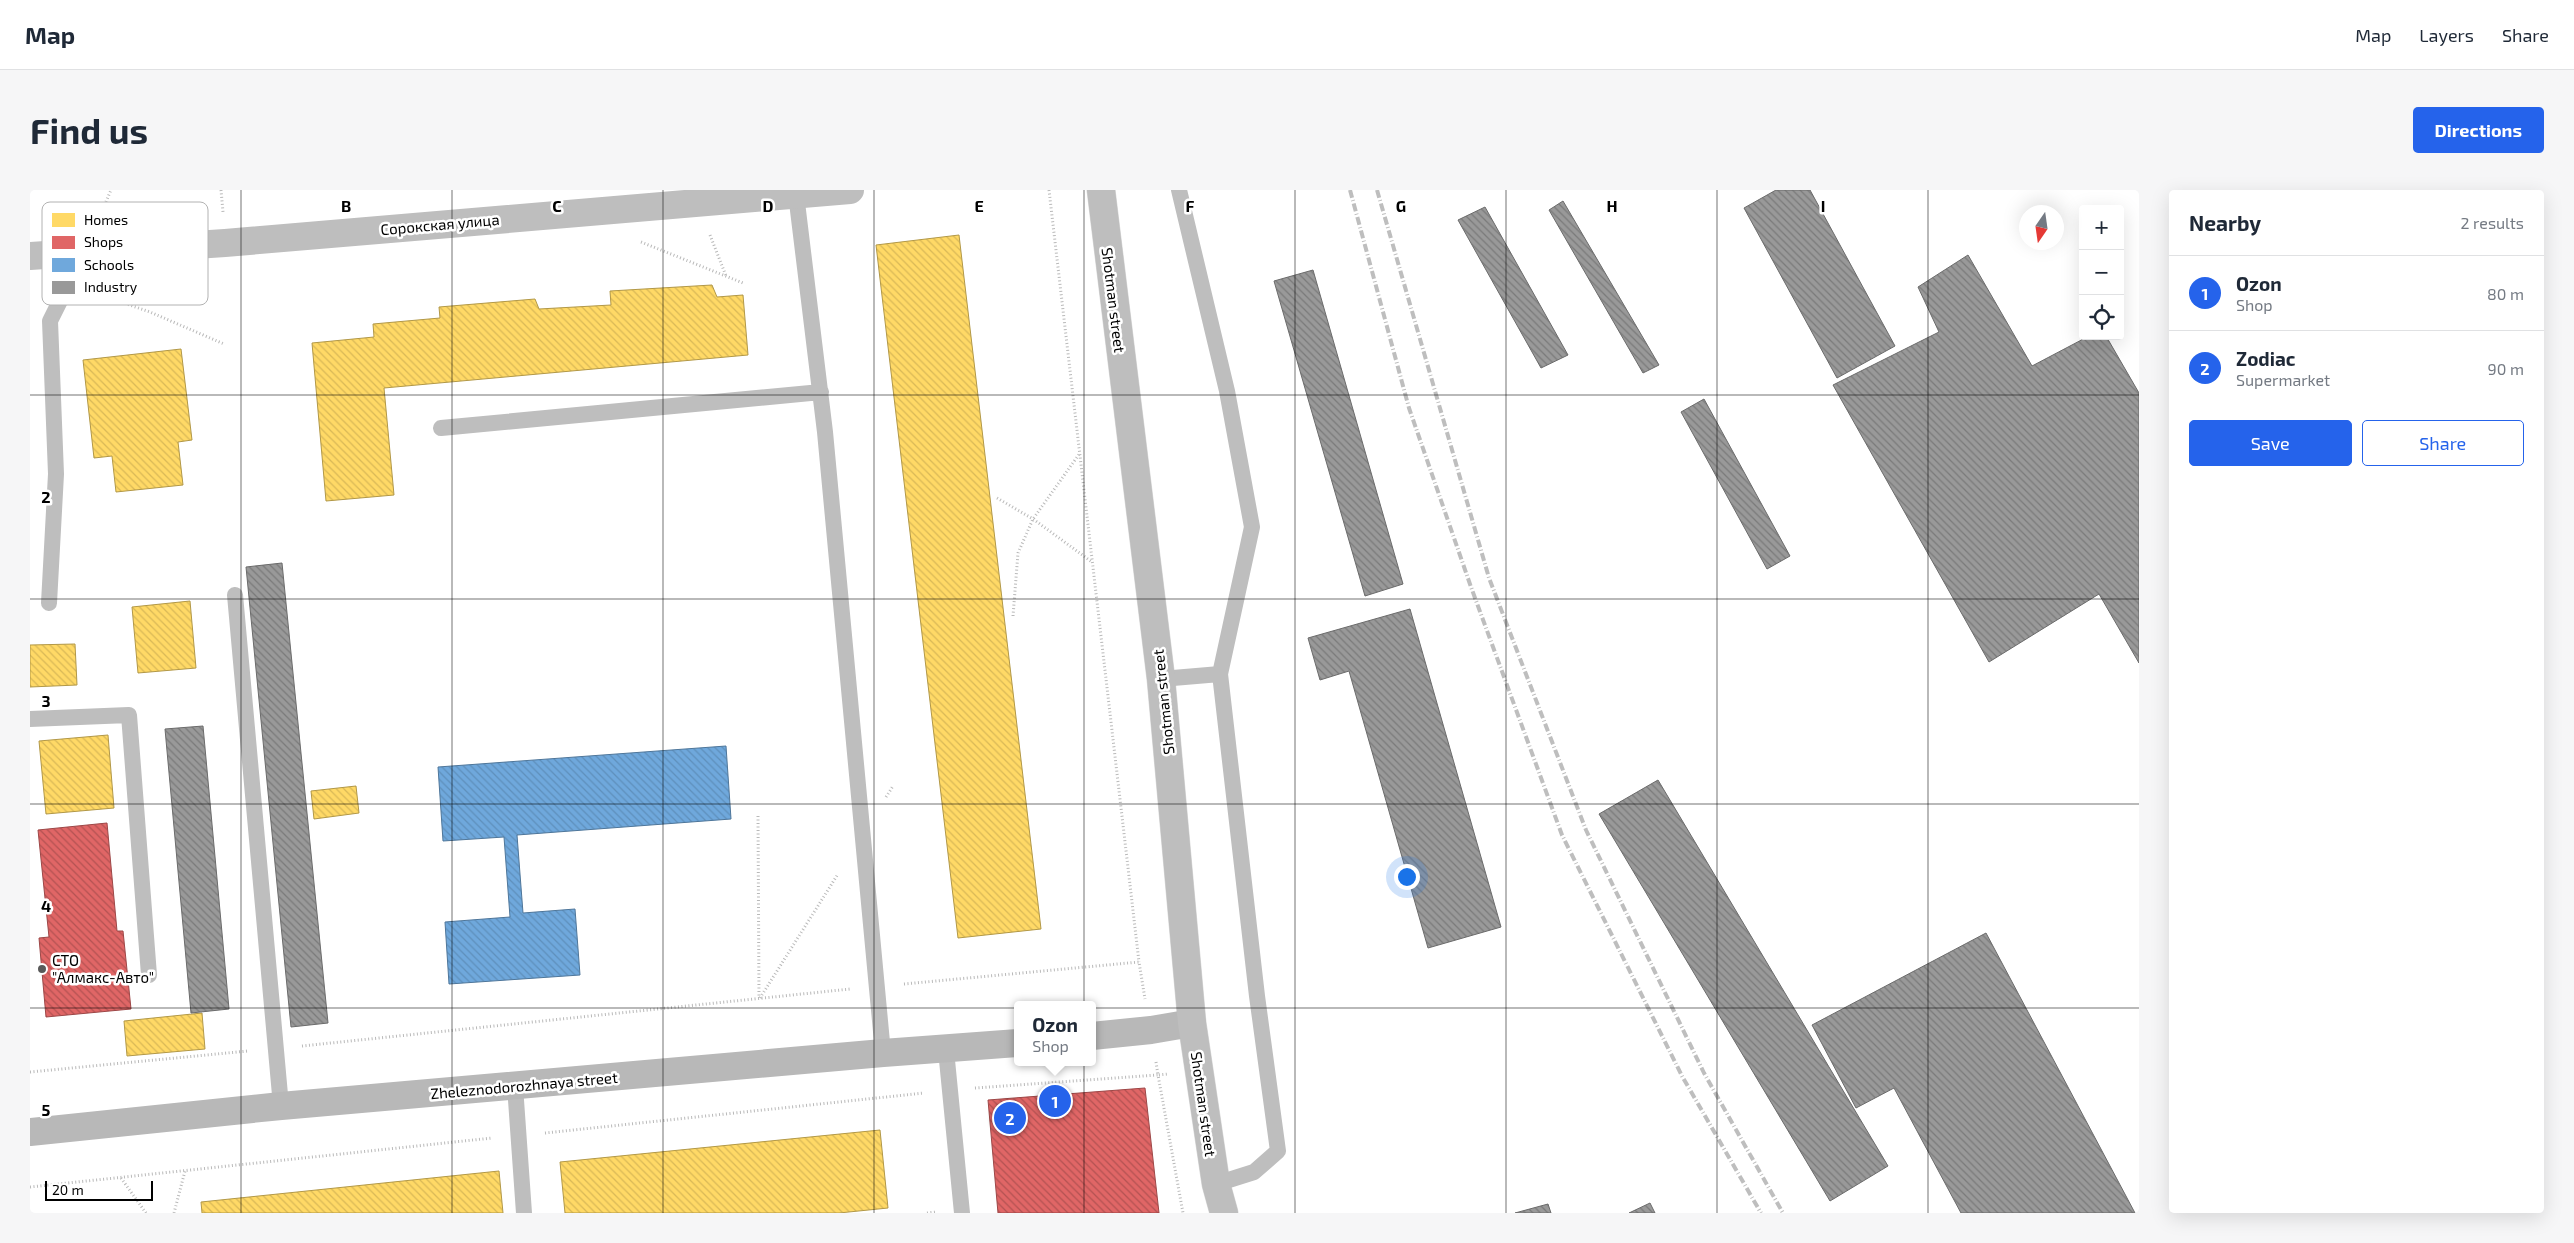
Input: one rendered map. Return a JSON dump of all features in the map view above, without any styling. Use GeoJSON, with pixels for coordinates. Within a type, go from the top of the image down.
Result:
{"type":"FeatureCollection","features":[{"type":"Feature","properties":{"kind":"main road","name":"Сорокская улица"},"geometry":{"type":"LineString","coordinates":[[208,244],[850,190]]}},
{"type":"Feature","properties":{"kind":"main road","name":"Shotman street"},"geometry":{"type":"LineString","coordinates":[[1101,190],[1161,679],[1192,1023],[1216,1184],[1224,1213]]}},
{"type":"Feature","properties":{"kind":"street"},"geometry":{"type":"LineString","coordinates":[[1096,1036],[1151,1030],[1192,1023]]}},
{"type":"Feature","properties":{"kind":"street","name":"Zheleznodorozhnaya street"},"geometry":{"type":"LineString","coordinates":[[30,1132],[281,1106],[883,1053],[946,1050],[1014,1043]]}},
{"type":"Feature","properties":{"kind":"lane"},"geometry":{"type":"LineString","coordinates":[[1179,190],[1227,391],[1252,527],[1220,674],[1257,996],[1278,1151],[1254,1172],[1216,1184]]}},
{"type":"Feature","properties":{"kind":"lane"},"geometry":{"type":"LineString","coordinates":[[796,194],[821,392],[883,1053]]}},
{"type":"Feature","properties":{"kind":"lane"},"geometry":{"type":"LineString","coordinates":[[48,603],[56,474],[50,321],[58,305]]}},
{"type":"Feature","properties":{"kind":"lane"},"geometry":{"type":"LineString","coordinates":[[441,428],[821,392]]}},
{"type":"Feature","properties":{"kind":"lane"},"geometry":{"type":"LineString","coordinates":[[235,595],[274,1049],[281,1106]]}},
{"type":"Feature","properties":{"kind":"lane"},"geometry":{"type":"LineString","coordinates":[[1161,679],[1220,674]]}},
{"type":"Feature","properties":{"kind":"lane"},"geometry":{"type":"LineString","coordinates":[[30,719],[129,715],[148,974]]}},
{"type":"Feature","properties":{"kind":"lane"},"geometry":{"type":"LineString","coordinates":[[946,1050],[952,1090],[962,1213]]}},
{"type":"Feature","properties":{"kind":"lane"},"geometry":{"type":"LineString","coordinates":[[515,1086],[517,1136],[524,1213]]}},
{"type":"Feature","properties":{"kind":"path"},"geometry":{"type":"LineString","coordinates":[[1049,190],[1139,962],[1183,1213]]}},
{"type":"Feature","properties":{"kind":"path"},"geometry":{"type":"LineString","coordinates":[[696,202],[726,276]]}},
{"type":"Feature","properties":{"kind":"path"},"geometry":{"type":"LineString","coordinates":[[634,239],[743,283]]}},
{"type":"Feature","properties":{"kind":"path"},"geometry":{"type":"LineString","coordinates":[[130,305],[224,344]]}},
{"type":"Feature","properties":{"kind":"path"},"geometry":{"type":"LineString","coordinates":[[1014,616],[1018,553],[1033,519],[1080,452]]}},
{"type":"Feature","properties":{"kind":"path"},"geometry":{"type":"LineString","coordinates":[[997,498],[1033,519],[1092,563]]}},
{"type":"Feature","properties":{"kind":"path"},"geometry":{"type":"LineString","coordinates":[[759,998],[893,786]]}},
{"type":"Feature","properties":{"kind":"path"},"geometry":{"type":"LineString","coordinates":[[758,816],[759,998]]}},
{"type":"Feature","properties":{"kind":"path"},"geometry":{"type":"LineString","coordinates":[[30,1072],[274,1049],[878,986],[1139,962]]}},
{"type":"Feature","properties":{"kind":"path"},"geometry":{"type":"LineString","coordinates":[[30,1188],[952,1090],[1158,1075]]}},
{"type":"Feature","properties":{"kind":"path"},"geometry":{"type":"LineString","coordinates":[[174,1213],[185,1171]]}},
{"type":"Feature","properties":{"kind":"path"},"geometry":{"type":"LineString","coordinates":[[122,1178],[146,1213]]}},
{"type":"Feature","properties":{"kind":"building: Homes"},"geometry":{"type":"Polygon","coordinates":[[[959,235],[1041,929],[958,938],[876,245],[959,235]]]}},
{"type":"Feature","properties":{"kind":"building: Homes"},"geometry":{"type":"Polygon","coordinates":[[[712,285],[717,297],[743,295],[748,355],[384,388],[394,495],[326,501],[312,343],[374,337],[373,324],[440,318],[439,307],[535,299],[539,309],[611,305],[610,291],[712,285]]]}},
{"type":"Feature","properties":{"kind":"building: Homes"},"geometry":{"type":"Polygon","coordinates":[[[181,349],[192,440],[178,442],[183,485],[116,492],[112,456],[94,458],[83,360],[181,349]]]}},
{"type":"Feature","properties":{"kind":"building: Homes"},"geometry":{"type":"Polygon","coordinates":[[[190,601],[196,668],[138,673],[132,607],[190,601]]]}},
{"type":"Feature","properties":{"kind":"building: Homes"},"geometry":{"type":"Polygon","coordinates":[[[75,644],[77,685],[30,687],[30,645],[75,644]]]}},
{"type":"Feature","properties":{"kind":"building: Homes"},"geometry":{"type":"Polygon","coordinates":[[[108,735],[114,808],[46,814],[39,741],[108,735]]]}},
{"type":"Feature","properties":{"kind":"building: Homes"},"geometry":{"type":"Polygon","coordinates":[[[356,786],[359,813],[314,819],[311,791],[356,786]]]}},
{"type":"Feature","properties":{"kind":"building: Homes"},"geometry":{"type":"Polygon","coordinates":[[[202,1013],[205,1049],[127,1056],[124,1021],[202,1013]]]}},
{"type":"Feature","properties":{"kind":"building: Homes"},"geometry":{"type":"Polygon","coordinates":[[[880,1130],[888,1208],[839,1213],[565,1213],[560,1162],[880,1130]]]}},
{"type":"Feature","properties":{"kind":"building: Homes"},"geometry":{"type":"Polygon","coordinates":[[[499,1171],[503,1213],[202,1213],[201,1202],[499,1171]]]}},
{"type":"Feature","properties":{"kind":"building: Shops"},"geometry":{"type":"Polygon","coordinates":[[[107,823],[117,931],[123,931],[131,1009],[46,1017],[39,938],[49,937],[38,830],[107,823]]]}},
{"type":"Feature","properties":{"kind":"building: Shops"},"geometry":{"type":"Polygon","coordinates":[[[1145,1088],[1159,1213],[998,1213],[988,1100],[1145,1088]]]}},
{"type":"Feature","properties":{"kind":"building: Schools"},"geometry":{"type":"Polygon","coordinates":[[[726,746],[731,819],[517,835],[523,913],[575,909],[580,975],[449,984],[445,922],[510,917],[504,837],[443,841],[438,767],[726,746]]]}},
{"type":"Feature","properties":{"kind":"building: Industry"},"geometry":{"type":"Polygon","coordinates":[[[1776,190],[1810,190],[1895,346],[1837,378],[1744,208],[1776,190]]]}},
{"type":"Feature","properties":{"kind":"building: Industry"},"geometry":{"type":"Polygon","coordinates":[[[1563,201],[1659,365],[1643,373],[1549,210],[1563,201]]]}},
{"type":"Feature","properties":{"kind":"building: Industry"},"geometry":{"type":"Polygon","coordinates":[[[1485,207],[1568,355],[1541,368],[1458,220],[1485,207]]]}},
{"type":"Feature","properties":{"kind":"building: Industry"},"geometry":{"type":"Polygon","coordinates":[[[1968,255],[2032,366],[2081,340],[2108,340],[2139,393],[2139,663],[2099,594],[1989,662],[1833,385],[1939,332],[1918,287],[1968,255]]]}},
{"type":"Feature","properties":{"kind":"building: Industry"},"geometry":{"type":"Polygon","coordinates":[[[1313,270],[1403,584],[1365,596],[1274,281],[1313,270]]]}},
{"type":"Feature","properties":{"kind":"building: Industry"},"geometry":{"type":"Polygon","coordinates":[[[1704,399],[1790,556],[1767,569],[1681,412],[1704,399]]]}},
{"type":"Feature","properties":{"kind":"building: Industry"},"geometry":{"type":"Polygon","coordinates":[[[282,563],[328,1023],[291,1027],[246,567],[282,563]]]}},
{"type":"Feature","properties":{"kind":"building: Industry"},"geometry":{"type":"Polygon","coordinates":[[[1410,609],[1501,927],[1428,948],[1349,671],[1320,680],[1308,638],[1410,609]]]}},
{"type":"Feature","properties":{"kind":"building: Industry"},"geometry":{"type":"Polygon","coordinates":[[[203,726],[229,1009],[191,1013],[165,729],[203,726]]]}},
{"type":"Feature","properties":{"kind":"building: Industry"},"geometry":{"type":"Polygon","coordinates":[[[1658,780],[1888,1166],[1830,1201],[1599,814],[1658,780]]]}},
{"type":"Feature","properties":{"kind":"building: Industry"},"geometry":{"type":"Polygon","coordinates":[[[1986,933],[2135,1213],[1961,1213],[1894,1088],[1856,1108],[1812,1025],[1986,933]]]}},
{"type":"Feature","properties":{"kind":"building: Industry"},"geometry":{"type":"Polygon","coordinates":[[[1650,1203],[1655,1213],[1629,1213],[1650,1203]]]}},
{"type":"Feature","properties":{"kind":"building: Industry"},"geometry":{"type":"Polygon","coordinates":[[[1548,1204],[1551,1213],[1515,1213],[1548,1204]]]}},
{"type":"Feature","properties":{"kind":"railway"},"geometry":{"type":"LineString","coordinates":[[1350,190],[1409,408],[1471,587],[1562,835],[1682,1076],[1761,1213]]}},
{"type":"Feature","properties":{"kind":"railway"},"geometry":{"type":"LineString","coordinates":[[1377,190],[1489,578],[1586,830],[1704,1073],[1783,1213]]}},
{"type":"Feature","properties":{"kind":"place","name":"СТО \"Алмакс-Авто\""},"geometry":{"type":"Point","coordinates":[42,969]}},
{"type":"Feature","properties":{"kind":"place","name":"Ozon"},"geometry":{"type":"Point","coordinates":[1055,1101]}},
{"type":"Feature","properties":{"kind":"place","name":"Zodiac"},"geometry":{"type":"Point","coordinates":[1010,1118]}}]}
